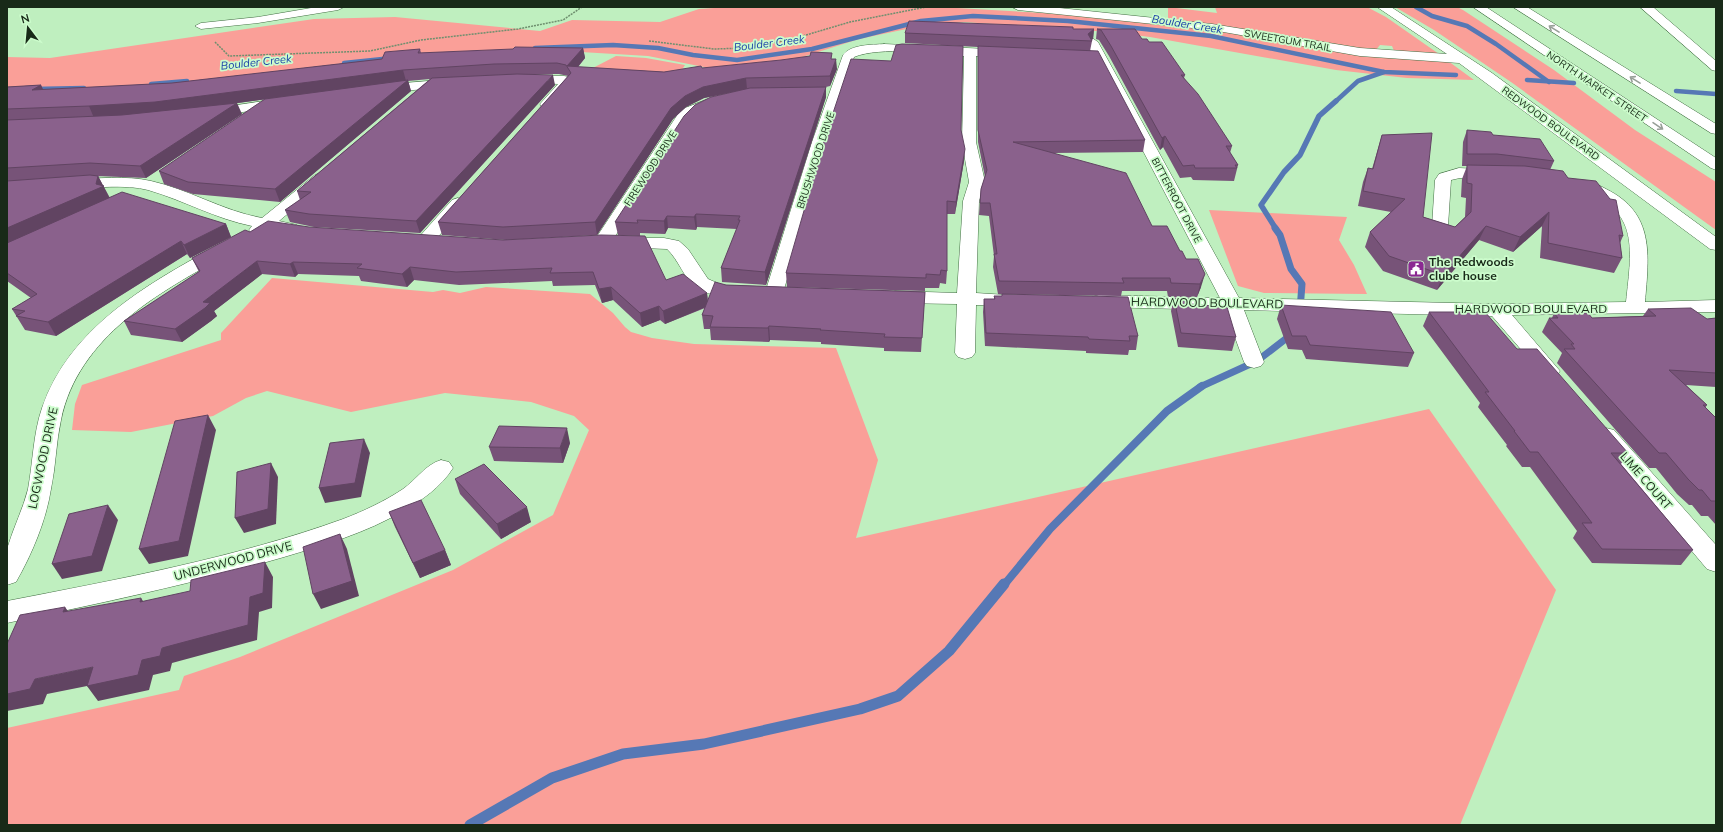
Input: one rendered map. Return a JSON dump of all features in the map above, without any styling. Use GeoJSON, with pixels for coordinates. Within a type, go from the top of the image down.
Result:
{"type":"FeatureCollection","features":[{"type":"Feature","properties":{"kind":"street"},"geometry":{"type":"LineString","coordinates":[[201,26],[258,20],[338,7]]}},
{"type":"Feature","properties":{"kind":"street","name":"SWEETGUM TRAIL"},"geometry":{"type":"LineString","coordinates":[[1018,7],[1205,26],[1360,52],[1462,59]]}},
{"type":"Feature","properties":{"kind":"street","name":"REDWOOD BOULEVARD"},"geometry":{"type":"LineString","coordinates":[[1383,7],[1462,59],[1716,245]]}},
{"type":"Feature","properties":{"kind":"street","name":"NORTH MARKET STREET"},"geometry":{"type":"LineString","coordinates":[[1479,7],[1716,164]]}},
{"type":"Feature","properties":{"kind":"street","name":"NORTH MARKET STREET"},"geometry":{"type":"LineString","coordinates":[[1519,7],[1716,130]]}},
{"type":"Feature","properties":{"kind":"street"},"geometry":{"type":"LineString","coordinates":[[1646,7],[1716,67]]}},
{"type":"Feature","properties":{"kind":"street","name":"BITTERROOT DRIVE"},"geometry":{"type":"LineString","coordinates":[[1092,42],[1094,57],[1233,304],[1254,362]]}},
{"type":"Feature","properties":{"kind":"street","name":"BRUSHWOOD DRIVE"},"geometry":{"type":"LineString","coordinates":[[596,242],[664,243],[673,245],[682,253],[701,283],[727,291],[782,293],[819,142],[828,88],[842,76],[849,55],[861,50],[875,48],[970,52]]}},
{"type":"Feature","properties":{"kind":"street"},"geometry":{"type":"LineString","coordinates":[[965,353],[968,223],[971,201],[977,182],[969,142],[970,52],[1017,54]]}},
{"type":"Feature","properties":{"kind":"street"},"geometry":{"type":"LineString","coordinates":[[514,79],[564,80],[564,85],[538,114]]}},
{"type":"Feature","properties":{"kind":"street"},"geometry":{"type":"LineString","coordinates":[[365,91],[467,82]]}},
{"type":"Feature","properties":{"kind":"street"},"geometry":{"type":"LineString","coordinates":[[406,106],[429,85]]}},
{"type":"Feature","properties":{"kind":"street"},"geometry":{"type":"LineString","coordinates":[[198,114],[297,100]]}},
{"type":"Feature","properties":{"kind":"street","name":"FIREWOOD DRIVE"},"geometry":{"type":"LineString","coordinates":[[596,242],[683,117],[690,111],[712,103]]}},
{"type":"Feature","properties":{"kind":"street"},"geometry":{"type":"LineString","coordinates":[[240,123],[268,104]]}},
{"type":"Feature","properties":{"kind":"street","name":"LOGWOOD DRIVE"},"geometry":{"type":"LineString","coordinates":[[7,576],[24,538],[37,500],[53,408],[58,393],[75,361],[97,335],[125,310],[187,269],[265,225],[333,168]]}},
{"type":"Feature","properties":{"kind":"street"},"geometry":{"type":"LineString","coordinates":[[127,197],[168,173]]}},
{"type":"Feature","properties":{"kind":"street"},"geometry":{"type":"LineString","coordinates":[[1440,226],[1444,177],[1459,173],[1512,176]]}},
{"type":"Feature","properties":{"kind":"street"},"geometry":{"type":"LineString","coordinates":[[1561,181],[1588,186],[1611,198],[1633,221],[1636,232],[1639,276],[1635,308]]}},
{"type":"Feature","properties":{"kind":"street"},"geometry":{"type":"LineString","coordinates":[[53,185],[113,183],[149,185],[223,213],[265,225],[307,232]]}},
{"type":"Feature","properties":{"kind":"street"},"geometry":{"type":"LineString","coordinates":[[446,242],[418,239],[470,190]]}},
{"type":"Feature","properties":{"kind":"street"},"geometry":{"type":"LineString","coordinates":[[874,296],[967,300],[1029,300]]}},
{"type":"Feature","properties":{"kind":"street","name":"HARDWOOD BOULEVARD"},"geometry":{"type":"LineString","coordinates":[[1083,301],[1497,310],[1635,308],[1713,310]]}},
{"type":"Feature","properties":{"kind":"street"},"geometry":{"type":"LineString","coordinates":[[1497,310],[1563,386]]}},
{"type":"Feature","properties":{"kind":"street","name":"LIME COURT"},"geometry":{"type":"LineString","coordinates":[[1594,421],[1716,562]]}},
{"type":"Feature","properties":{"kind":"street","name":"UNDERWOOD DRIVE"},"geometry":{"type":"LineString","coordinates":[[7,612],[184,576],[320,536],[385,509],[413,495],[430,482],[441,468]]}},
{"type":"Feature","properties":{"kind":"path"},"geometry":{"type":"LineString","coordinates":[[201,26],[203,33],[220,45],[229,56],[370,51],[421,40],[518,28],[563,20],[582,7]]}},
{"type":"Feature","properties":{"kind":"path"},"geometry":{"type":"LineString","coordinates":[[650,41],[714,49],[746,48],[796,38],[850,22],[926,7]]}},
{"type":"Feature","properties":{"kind":"shaded area"},"geometry":{"type":"Polygon","coordinates":[[[729,7],[939,7],[1062,14],[1171,24],[1448,61],[1474,80],[1407,78],[1336,70],[1150,37],[1110,32],[964,22],[916,27],[859,39],[796,59],[729,68],[704,67],[648,56],[581,52],[240,82],[7,94],[7,57],[50,58],[314,19],[395,17],[540,31],[572,20],[660,22],[699,9],[729,7]]]}},
{"type":"Feature","properties":{"kind":"shaded area"},"geometry":{"type":"Polygon","coordinates":[[[1168,7],[1217,13],[1215,7],[1367,7],[1386,17],[1439,54],[1395,53],[1392,46],[1380,45],[1375,51],[1168,20],[1168,7]]]}},
{"type":"Feature","properties":{"kind":"shaded area"},"geometry":{"type":"Polygon","coordinates":[[[1395,7],[1457,7],[1463,10],[1554,70],[1635,130],[1716,182],[1716,230],[1511,82],[1434,30],[1395,7]]]}},
{"type":"Feature","properties":{"kind":"shaded area"},"geometry":{"type":"Polygon","coordinates":[[[616,56],[646,58],[685,65],[681,71],[635,77],[589,70],[616,56]]]}},
{"type":"Feature","properties":{"kind":"shaded area"},"geometry":{"type":"Polygon","coordinates":[[[1209,210],[1347,217],[1339,240],[1354,265],[1367,294],[1264,293],[1238,286],[1209,210]]]}},
{"type":"Feature","properties":{"kind":"shaded area"},"geometry":{"type":"Polygon","coordinates":[[[272,278],[433,292],[443,290],[460,293],[486,287],[590,294],[613,313],[631,332],[652,338],[694,344],[836,348],[878,460],[856,538],[1429,409],[1556,590],[1460,825],[7,825],[7,728],[179,690],[184,676],[240,657],[453,570],[553,515],[589,430],[574,416],[531,402],[445,393],[351,412],[267,391],[246,398],[213,416],[131,432],[72,430],[75,404],[82,385],[221,340],[221,333],[272,278]]]}},
{"type":"Feature","properties":{"kind":"building"},"geometry":{"type":"Polygon","coordinates":[[[909,21],[1094,29],[1088,34],[1092,41],[905,33],[909,21]]]}},
{"type":"Feature","properties":{"kind":"building"},"geometry":{"type":"Polygon","coordinates":[[[1097,29],[1135,29],[1142,39],[1147,39],[1149,42],[1162,42],[1185,75],[1181,75],[1198,94],[1232,146],[1226,146],[1238,165],[1235,165],[1237,168],[1195,168],[1194,165],[1183,166],[1165,136],[1162,138],[1111,46],[1101,30],[1097,29]]]}},
{"type":"Feature","properties":{"kind":"building"},"geometry":{"type":"Polygon","coordinates":[[[896,45],[963,46],[961,130],[965,149],[956,202],[947,201],[947,271],[941,270],[940,275],[926,274],[926,278],[786,273],[827,131],[851,59],[891,61],[896,45]]]}},
{"type":"Feature","properties":{"kind":"building"},"geometry":{"type":"Polygon","coordinates":[[[978,46],[1098,51],[1145,140],[1013,142],[1126,173],[1152,226],[1167,226],[1180,251],[1182,251],[1186,259],[1198,259],[1205,274],[1200,284],[1171,283],[1170,278],[1122,278],[1124,283],[999,281],[994,254],[997,254],[990,203],[980,203],[981,189],[987,170],[978,130],[978,46]]]}},
{"type":"Feature","properties":{"kind":"building"},"geometry":{"type":"Polygon","coordinates":[[[515,47],[583,48],[567,66],[664,72],[701,66],[702,68],[781,60],[810,56],[811,52],[832,53],[831,59],[836,59],[830,76],[746,78],[703,87],[685,96],[671,108],[595,222],[503,227],[438,222],[571,73],[566,65],[557,63],[494,64],[403,70],[155,102],[7,109],[7,87],[41,85],[32,90],[172,83],[382,59],[385,52],[420,49],[418,53],[513,49],[515,47]]]}},
{"type":"Feature","properties":{"kind":"building"},"geometry":{"type":"Polygon","coordinates":[[[517,74],[553,75],[416,221],[309,214],[285,210],[311,192],[297,191],[432,78],[517,74]]]}},
{"type":"Feature","properties":{"kind":"building"},"geometry":{"type":"Polygon","coordinates":[[[408,80],[275,189],[188,182],[159,171],[265,99],[408,80]]]}},
{"type":"Feature","properties":{"kind":"building"},"geometry":{"type":"Polygon","coordinates":[[[826,87],[765,272],[721,268],[740,220],[738,220],[740,216],[696,214],[694,217],[667,216],[664,221],[637,220],[638,223],[615,222],[684,116],[695,105],[711,97],[750,88],[826,87]]]}},
{"type":"Feature","properties":{"kind":"building"},"geometry":{"type":"Polygon","coordinates":[[[237,103],[140,166],[90,163],[7,168],[7,120],[122,115],[237,103]]]}},
{"type":"Feature","properties":{"kind":"building"},"geometry":{"type":"Polygon","coordinates":[[[1467,130],[1491,132],[1493,135],[1540,139],[1554,161],[1497,154],[1467,154],[1467,130]]]}},
{"type":"Feature","properties":{"kind":"building"},"geometry":{"type":"Polygon","coordinates":[[[1432,133],[1423,217],[1455,227],[1471,212],[1472,184],[1467,183],[1467,165],[1525,166],[1563,171],[1568,178],[1596,181],[1610,199],[1616,200],[1623,236],[1619,235],[1622,258],[1548,243],[1549,212],[1520,237],[1486,226],[1443,275],[1389,256],[1370,232],[1405,199],[1363,191],[1368,168],[1373,169],[1382,135],[1432,133]]]}},
{"type":"Feature","properties":{"kind":"building"},"geometry":{"type":"Polygon","coordinates":[[[90,175],[98,176],[96,184],[104,186],[7,228],[7,181],[90,175]]]}},
{"type":"Feature","properties":{"kind":"building"},"geometry":{"type":"Polygon","coordinates":[[[122,192],[226,224],[184,245],[181,241],[48,322],[16,316],[25,311],[12,309],[37,294],[7,273],[7,243],[122,192]]]}},
{"type":"Feature","properties":{"kind":"building"},"geometry":{"type":"Polygon","coordinates":[[[268,221],[309,227],[503,240],[601,235],[645,236],[666,280],[683,274],[707,293],[663,311],[659,306],[640,313],[611,287],[599,289],[593,272],[550,273],[552,268],[456,272],[410,267],[402,274],[357,268],[362,264],[293,262],[290,264],[257,261],[203,302],[210,303],[205,308],[175,329],[124,321],[200,271],[192,258],[245,230],[250,232],[268,221]]]}},
{"type":"Feature","properties":{"kind":"building"},"geometry":{"type":"Polygon","coordinates":[[[715,282],[726,285],[925,292],[922,338],[884,337],[885,334],[769,326],[768,328],[710,327],[713,316],[702,315],[715,282]]]}},
{"type":"Feature","properties":{"kind":"building"},"geometry":{"type":"Polygon","coordinates":[[[1002,294],[1128,297],[1138,336],[1129,336],[1130,341],[1089,339],[1088,337],[986,333],[984,299],[995,299],[994,296],[1002,296],[1002,294]]]}},
{"type":"Feature","properties":{"kind":"building"},"geometry":{"type":"Polygon","coordinates":[[[1174,298],[1193,298],[1190,304],[1227,307],[1236,337],[1181,333],[1174,298]]]}},
{"type":"Feature","properties":{"kind":"building"},"geometry":{"type":"Polygon","coordinates":[[[1281,305],[1391,312],[1414,353],[1310,345],[1306,336],[1292,336],[1281,305]]]}},
{"type":"Feature","properties":{"kind":"building"},"geometry":{"type":"Polygon","coordinates":[[[1691,308],[1707,319],[1716,318],[1716,373],[1669,370],[1707,405],[1703,405],[1716,418],[1716,501],[1711,501],[1702,490],[1699,490],[1666,453],[1659,453],[1564,349],[1575,349],[1571,344],[1574,344],[1549,318],[1558,318],[1554,313],[1588,313],[1592,318],[1656,316],[1648,309],[1691,308]]]}},
{"type":"Feature","properties":{"kind":"building"},"geometry":{"type":"Polygon","coordinates":[[[1429,312],[1485,312],[1517,349],[1537,349],[1628,453],[1611,453],[1693,550],[1602,549],[1582,523],[1592,523],[1538,452],[1530,452],[1485,392],[1489,392],[1429,312]]]}},
{"type":"Feature","properties":{"kind":"building"},"geometry":{"type":"Polygon","coordinates":[[[208,415],[179,541],[139,549],[175,421],[208,415]]]}},
{"type":"Feature","properties":{"kind":"building"},"geometry":{"type":"Polygon","coordinates":[[[499,426],[567,428],[560,448],[489,447],[499,426]]]}},
{"type":"Feature","properties":{"kind":"building"},"geometry":{"type":"Polygon","coordinates":[[[364,439],[355,483],[319,488],[330,443],[364,439]]]}},
{"type":"Feature","properties":{"kind":"building"},"geometry":{"type":"Polygon","coordinates":[[[271,463],[268,509],[235,518],[237,472],[271,463]]]}},
{"type":"Feature","properties":{"kind":"building"},"geometry":{"type":"Polygon","coordinates":[[[484,464],[527,507],[497,524],[455,479],[484,464]]]}},
{"type":"Feature","properties":{"kind":"building"},"geometry":{"type":"Polygon","coordinates":[[[421,500],[445,550],[413,563],[389,512],[421,500]]]}},
{"type":"Feature","properties":{"kind":"building"},"geometry":{"type":"Polygon","coordinates":[[[108,505],[92,556],[52,564],[69,514],[108,505]]]}},
{"type":"Feature","properties":{"kind":"building"},"geometry":{"type":"Polygon","coordinates":[[[340,534],[352,581],[313,594],[303,547],[340,534]]]}},
{"type":"Feature","properties":{"kind":"building"},"geometry":{"type":"Polygon","coordinates":[[[265,562],[263,593],[250,597],[248,625],[162,648],[160,656],[142,660],[138,675],[87,686],[93,667],[35,679],[30,689],[7,694],[7,644],[20,615],[65,607],[63,612],[141,598],[140,602],[190,591],[191,580],[265,562]]]}},
{"type":"Feature","properties":{"kind":"waterway"},"geometry":{"type":"LineString","coordinates":[[1416,7],[1432,16],[1467,26],[1496,44],[1548,81]]}},
{"type":"Feature","properties":{"kind":"waterway","name":"Boulder Creek"},"geometry":{"type":"LineString","coordinates":[[535,48],[613,45],[658,48],[693,55],[737,60],[812,49],[921,21],[973,16],[1068,21],[1211,36],[1384,72]]}},
{"type":"Feature","properties":{"kind":"waterway","name":"Boulder Creek"},"geometry":{"type":"LineString","coordinates":[[344,63],[392,58]]}},
{"type":"Feature","properties":{"kind":"waterway"},"geometry":{"type":"LineString","coordinates":[[1335,102],[1358,81],[1384,72]]}},
{"type":"Feature","properties":{"kind":"waterway","name":"Boulder Creek"},"geometry":{"type":"LineString","coordinates":[[1384,72],[1456,75]]}},
{"type":"Feature","properties":{"kind":"waterway","name":"Boulder Creek"},"geometry":{"type":"LineString","coordinates":[[1527,80],[1548,81]]}},
{"type":"Feature","properties":{"kind":"waterway","name":"Boulder Creek"},"geometry":{"type":"LineString","coordinates":[[151,84],[187,81]]}},
{"type":"Feature","properties":{"kind":"waterway","name":"Boulder Creek"},"geometry":{"type":"LineString","coordinates":[[1548,81],[1574,83]]}},
{"type":"Feature","properties":{"kind":"waterway","name":"Boulder Creek"},"geometry":{"type":"LineString","coordinates":[[33,89],[84,88]]}},
{"type":"Feature","properties":{"kind":"waterway","name":"Boulder Creek"},"geometry":{"type":"LineString","coordinates":[[1676,91],[1716,94]]}},
{"type":"Feature","properties":{"kind":"waterway"},"geometry":{"type":"LineString","coordinates":[[1276,229],[1261,205],[1284,172],[1300,155],[1319,116],[1336,101]]}},
{"type":"Feature","properties":{"kind":"waterway"},"geometry":{"type":"LineString","coordinates":[[1275,228],[1280,235],[1291,269],[1302,284],[1300,310]]}},
{"type":"Feature","properties":{"kind":"waterway"},"geometry":{"type":"LineString","coordinates":[[1202,386],[1257,361],[1292,334]]}},
{"type":"Feature","properties":{"kind":"waterway"},"geometry":{"type":"LineString","coordinates":[[1004,585],[1050,529],[1167,411],[1202,386]]}},
{"type":"Feature","properties":{"kind":"waterway"},"geometry":{"type":"LineString","coordinates":[[470,825],[552,778],[623,754],[704,744],[860,709],[898,696],[949,651],[1004,584]]}},
{"type":"Feature","properties":{"kind":"place","name":"The Redwoods clube house"},"geometry":{"type":"Point","coordinates":[1416,269]}}]}
